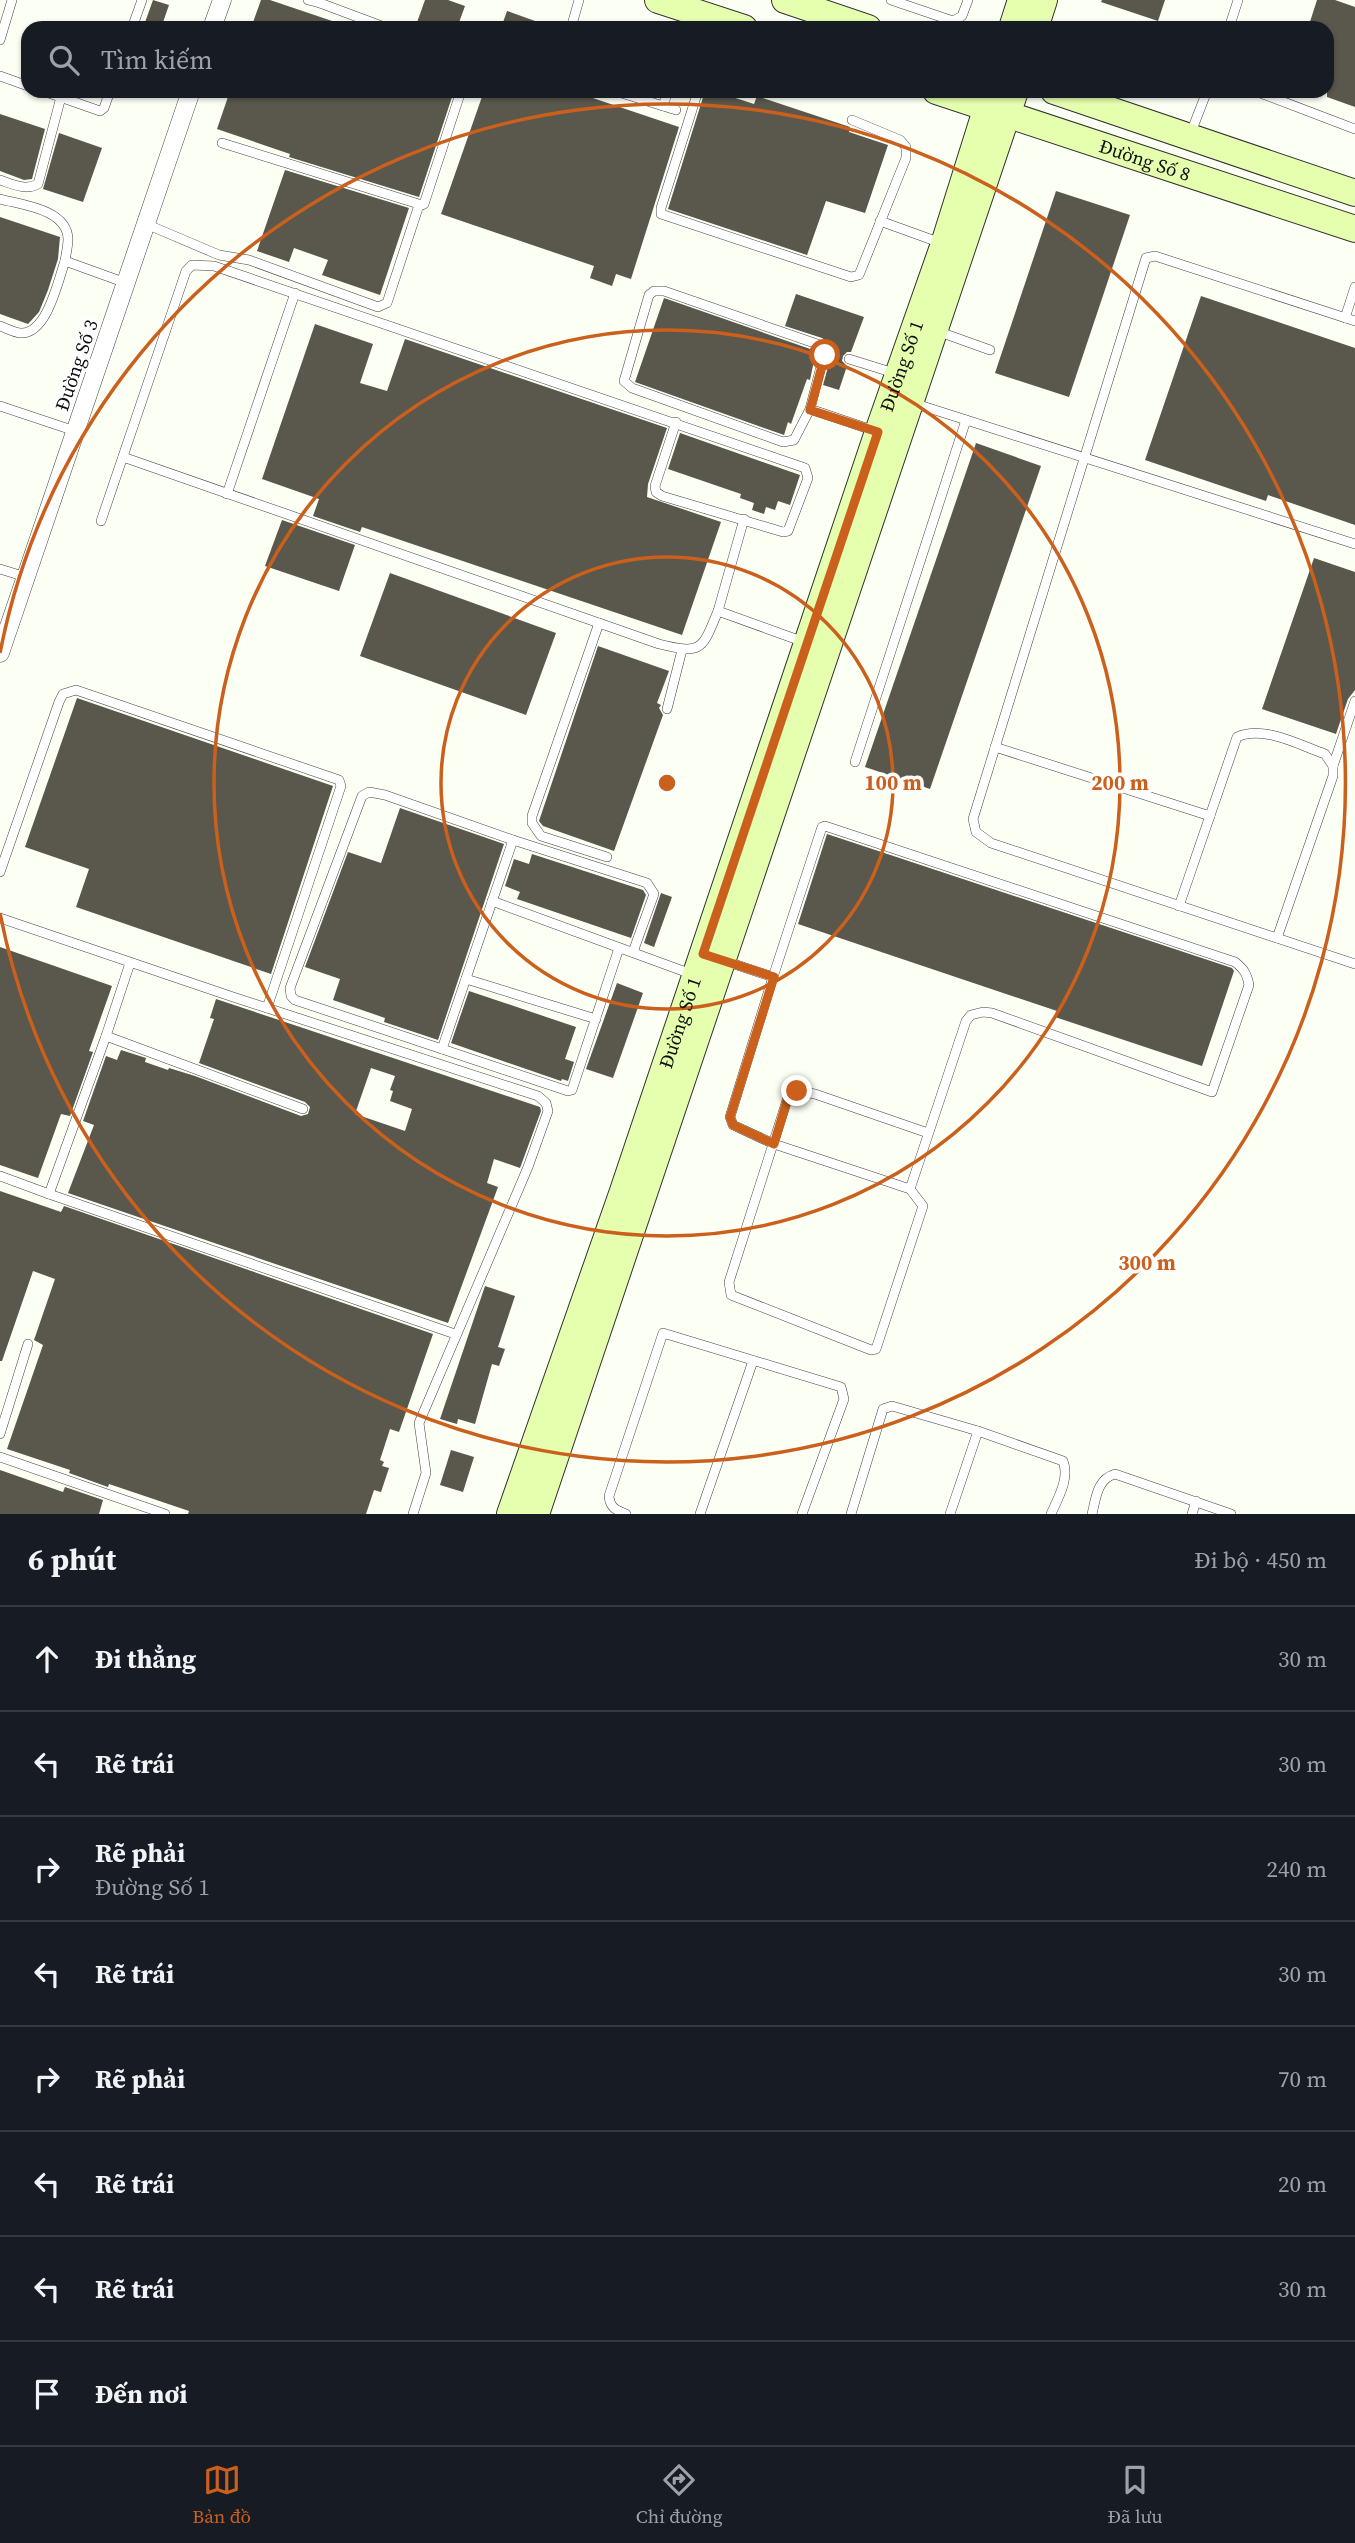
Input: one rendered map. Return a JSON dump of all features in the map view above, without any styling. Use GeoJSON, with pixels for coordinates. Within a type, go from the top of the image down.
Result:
{"type":"FeatureCollection","features":[{"type":"Feature","properties":{"kind":"street"},"geometry":{"type":"LineString","coordinates":[[214,21],[222,0]]}},
{"type":"Feature","properties":{"kind":"street"},"geometry":{"type":"LineString","coordinates":[[658,0],[693,16],[714,21]]}},
{"type":"Feature","properties":{"kind":"street"},"geometry":{"type":"LineString","coordinates":[[788,0],[848,21]]}},
{"type":"Feature","properties":{"kind":"street"},"geometry":{"type":"LineString","coordinates":[[1014,21],[1021,0]]}},
{"type":"Feature","properties":{"kind":"street"},"geometry":{"type":"LineString","coordinates":[[1037,21],[1044,0]]}},
{"type":"Feature","properties":{"kind":"street","name":"Đường Số 3"},"geometry":{"type":"LineString","coordinates":[[0,653],[189,98]]}},
{"type":"Feature","properties":{"kind":"street","name":"Đường Số 8"},"geometry":{"type":"LineString","coordinates":[[982,98],[1001,101],[1355,229]]}},
{"type":"Feature","properties":{"kind":"street","name":"Đường Số 8"},"geometry":{"type":"LineString","coordinates":[[1075,98],[1355,193]]}},
{"type":"Feature","properties":{"kind":"street","name":"Đường Số 1"},"geometry":{"type":"LineString","coordinates":[[536,1514],[808,644],[944,244],[1001,101]]}},
{"type":"Feature","properties":{"kind":"street","name":"Đường Số 1"},"geometry":{"type":"LineString","coordinates":[[510,1514],[707,963],[912,403],[936,331],[1001,101]]}},
{"type":"Feature","properties":{"kind":"lane"},"geometry":{"type":"LineString","coordinates":[[0,40],[4,11],[12,0]]}},
{"type":"Feature","properties":{"kind":"lane"},"geometry":{"type":"LineString","coordinates":[[134,21],[142,0]]}},
{"type":"Feature","properties":{"kind":"lane"},"geometry":{"type":"LineString","coordinates":[[308,0],[369,21]]}},
{"type":"Feature","properties":{"kind":"lane"},"geometry":{"type":"LineString","coordinates":[[573,21],[579,0]]}},
{"type":"Feature","properties":{"kind":"lane"},"geometry":{"type":"LineString","coordinates":[[891,0],[953,21],[962,16],[968,0]]}},
{"type":"Feature","properties":{"kind":"lane"},"geometry":{"type":"LineString","coordinates":[[1231,21],[1238,0]]}},
{"type":"Feature","properties":{"kind":"lane"},"geometry":{"type":"LineString","coordinates":[[0,76],[21,84]]}},
{"type":"Feature","properties":{"kind":"lane"},"geometry":{"type":"LineString","coordinates":[[0,180],[18,187],[33,187],[38,184],[61,98]]}},
{"type":"Feature","properties":{"kind":"lane"},"geometry":{"type":"LineString","coordinates":[[64,98],[100,111],[108,98]]}},
{"type":"Feature","properties":{"kind":"lane"},"geometry":{"type":"LineString","coordinates":[[222,143],[419,205],[424,204],[459,98]]}},
{"type":"Feature","properties":{"kind":"lane"},"geometry":{"type":"LineString","coordinates":[[637,98],[676,110]]}},
{"type":"Feature","properties":{"kind":"lane"},"geometry":{"type":"LineString","coordinates":[[663,106],[666,98]]}},
{"type":"Feature","properties":{"kind":"lane"},"geometry":{"type":"LineString","coordinates":[[696,98],[661,214],[851,277],[859,275],[906,159],[906,148],[900,140],[852,120]]}},
{"type":"Feature","properties":{"kind":"lane"},"geometry":{"type":"LineString","coordinates":[[1189,137],[1204,98]]}},
{"type":"Feature","properties":{"kind":"lane"},"geometry":{"type":"LineString","coordinates":[[1273,98],[1355,129]]}},
{"type":"Feature","properties":{"kind":"lane"},"geometry":{"type":"LineString","coordinates":[[0,199],[55,215],[62,223],[68,238],[65,261],[43,322],[33,330],[22,333],[0,326]]}},
{"type":"Feature","properties":{"kind":"lane"},"geometry":{"type":"LineString","coordinates":[[146,224],[219,255],[249,260],[378,307],[387,303],[419,205]]}},
{"type":"Feature","properties":{"kind":"lane"},"geometry":{"type":"LineString","coordinates":[[880,221],[944,244]]}},
{"type":"Feature","properties":{"kind":"lane"},"geometry":{"type":"LineString","coordinates":[[1355,287],[1350,319],[1155,256],[1146,258],[973,819],[976,832],[991,843],[1355,964]]}},
{"type":"Feature","properties":{"kind":"lane"},"geometry":{"type":"LineString","coordinates":[[65,261],[125,284]]}},
{"type":"Feature","properties":{"kind":"lane"},"geometry":{"type":"LineString","coordinates":[[101,521],[186,271],[192,265],[214,266],[295,293],[676,422],[807,471],[808,478],[788,531],[783,532],[656,492],[655,486],[676,422]]}},
{"type":"Feature","properties":{"kind":"lane"},"geometry":{"type":"LineString","coordinates":[[664,292],[820,345],[828,352],[810,410],[794,440],[783,442],[632,388],[624,381],[626,369],[649,295],[664,292]]}},
{"type":"Feature","properties":{"kind":"lane"},"geometry":{"type":"LineString","coordinates":[[227,494],[295,293]]}},
{"type":"Feature","properties":{"kind":"lane"},"geometry":{"type":"LineString","coordinates":[[936,331],[990,350]]}},
{"type":"Feature","properties":{"kind":"lane"},"geometry":{"type":"LineString","coordinates":[[849,359],[898,374]]}},
{"type":"Feature","properties":{"kind":"lane"},"geometry":{"type":"LineString","coordinates":[[912,403],[1355,544]]}},
{"type":"Feature","properties":{"kind":"lane"},"geometry":{"type":"LineString","coordinates":[[0,407],[75,431]]}},
{"type":"Feature","properties":{"kind":"lane"},"geometry":{"type":"LineString","coordinates":[[810,410],[878,432]]}},
{"type":"Feature","properties":{"kind":"lane"},"geometry":{"type":"LineString","coordinates":[[855,762],[966,420]]}},
{"type":"Feature","properties":{"kind":"lane"},"geometry":{"type":"LineString","coordinates":[[123,457],[682,650],[696,649],[704,644],[718,611],[744,519]]}},
{"type":"Feature","properties":{"kind":"lane"},"geometry":{"type":"LineString","coordinates":[[0,569],[26,577]]}},
{"type":"Feature","properties":{"kind":"lane"},"geometry":{"type":"LineString","coordinates":[[718,611],[808,644]]}},
{"type":"Feature","properties":{"kind":"lane"},"geometry":{"type":"LineString","coordinates":[[599,623],[532,816],[532,823],[541,836],[607,857]]}},
{"type":"Feature","properties":{"kind":"lane"},"geometry":{"type":"LineString","coordinates":[[667,709],[682,650]]}},
{"type":"Feature","properties":{"kind":"lane"},"geometry":{"type":"LineString","coordinates":[[0,872],[59,702],[63,694],[76,690],[339,780],[341,786],[267,1008]]}},
{"type":"Feature","properties":{"kind":"lane"},"geometry":{"type":"LineString","coordinates":[[1277,938],[1333,776],[1333,766],[1355,701]]}},
{"type":"Feature","properties":{"kind":"lane"},"geometry":{"type":"LineString","coordinates":[[1179,905],[1237,737],[1247,733],[1263,733],[1325,754],[1333,766]]}},
{"type":"Feature","properties":{"kind":"lane"},"geometry":{"type":"LineString","coordinates":[[995,747],[1210,816]]}},
{"type":"Feature","properties":{"kind":"lane"},"geometry":{"type":"LineString","coordinates":[[620,948],[575,1085],[568,1091],[295,1000],[291,996],[290,988],[362,796],[369,792],[385,795],[647,883],[654,894],[633,952]]}},
{"type":"Feature","properties":{"kind":"lane"},"geometry":{"type":"LineString","coordinates":[[910,1189],[929,1133],[966,1021],[971,1015],[983,1012],[1212,1092],[1249,985],[1247,975],[1235,962],[822,827],[730,1117],[733,1125],[774,1144],[910,1189],[923,1206],[876,1349],[871,1350],[731,1295],[729,1282],[774,1144],[789,1094],[797,1091],[815,1094],[929,1133]]}},
{"type":"Feature","properties":{"kind":"lane"},"geometry":{"type":"LineString","coordinates":[[442,1049],[513,840]]}},
{"type":"Feature","properties":{"kind":"lane"},"geometry":{"type":"LineString","coordinates":[[492,901],[633,952],[774,977]]}},
{"type":"Feature","properties":{"kind":"lane"},"geometry":{"type":"LineString","coordinates":[[0,918],[538,1096],[547,1103],[548,1111],[528,1167],[419,1423],[426,1472],[413,1514]]}},
{"type":"Feature","properties":{"kind":"lane"},"geometry":{"type":"LineString","coordinates":[[49,1194],[130,963]]}},
{"type":"Feature","properties":{"kind":"lane"},"geometry":{"type":"LineString","coordinates":[[466,979],[596,1020]]}},
{"type":"Feature","properties":{"kind":"lane"},"geometry":{"type":"LineString","coordinates":[[106,1036],[303,1109]]}},
{"type":"Feature","properties":{"kind":"lane"},"geometry":{"type":"LineString","coordinates":[[0,1176],[455,1334]]}},
{"type":"Feature","properties":{"kind":"lane"},"geometry":{"type":"LineString","coordinates":[[626,1514],[614,1510],[609,1503],[609,1496],[660,1336],[667,1333],[841,1387],[844,1399],[802,1514]]}},
{"type":"Feature","properties":{"kind":"lane"},"geometry":{"type":"LineString","coordinates":[[0,1434],[27,1344]]}},
{"type":"Feature","properties":{"kind":"lane"},"geometry":{"type":"LineString","coordinates":[[700,1514],[753,1361]]}},
{"type":"Feature","properties":{"kind":"lane"},"geometry":{"type":"LineString","coordinates":[[851,1514],[883,1409],[892,1406],[978,1431],[1063,1461],[1066,1468],[1065,1478],[1051,1514]]}},
{"type":"Feature","properties":{"kind":"lane"},"geometry":{"type":"LineString","coordinates":[[950,1514],[978,1431]]}},
{"type":"Feature","properties":{"kind":"lane"},"geometry":{"type":"LineString","coordinates":[[0,1457],[165,1514]]}},
{"type":"Feature","properties":{"kind":"lane"},"geometry":{"type":"LineString","coordinates":[[1092,1514],[1100,1483],[1107,1476],[1115,1474],[1231,1514]]}},
{"type":"Feature","properties":{"kind":"lane"},"geometry":{"type":"LineString","coordinates":[[1192,1514],[1196,1501]]}},
{"type":"Feature","properties":{"kind":"building"},"geometry":{"type":"Polygon","coordinates":[[[153,0],[169,5],[163,21],[146,21],[153,0]]]}},
{"type":"Feature","properties":{"kind":"building"},"geometry":{"type":"Polygon","coordinates":[[[261,0],[270,0],[332,21],[254,21],[261,0]]]}},
{"type":"Feature","properties":{"kind":"building"},"geometry":{"type":"Polygon","coordinates":[[[425,0],[448,0],[465,6],[460,21],[418,21],[425,0]]]}},
{"type":"Feature","properties":{"kind":"building"},"geometry":{"type":"Polygon","coordinates":[[[1165,0],[1158,21],[1101,2],[1165,0]]]}},
{"type":"Feature","properties":{"kind":"building"},"geometry":{"type":"Polygon","coordinates":[[[1317,0],[1335,0],[1355,7],[1355,107],[1330,98],[1334,98],[1334,21],[1310,21],[1317,0]]]}},
{"type":"Feature","properties":{"kind":"building"},"geometry":{"type":"Polygon","coordinates":[[[507,11],[535,21],[503,21],[507,11]]]}},
{"type":"Feature","properties":{"kind":"building"},"geometry":{"type":"Polygon","coordinates":[[[228,98],[452,98],[419,197],[289,157],[290,154],[217,129],[228,98]]]}},
{"type":"Feature","properties":{"kind":"building"},"geometry":{"type":"Polygon","coordinates":[[[482,98],[593,98],[679,127],[631,279],[616,274],[612,286],[590,278],[594,266],[441,214],[482,98]]]}},
{"type":"Feature","properties":{"kind":"building"},"geometry":{"type":"Polygon","coordinates":[[[703,98],[736,98],[754,104],[756,98],[763,98],[850,127],[849,132],[888,145],[865,213],[826,201],[807,255],[668,209],[703,98]]]}},
{"type":"Feature","properties":{"kind":"building"},"geometry":{"type":"Polygon","coordinates":[[[0,114],[45,129],[32,179],[24,180],[0,171],[0,114]]]}},
{"type":"Feature","properties":{"kind":"building"},"geometry":{"type":"Polygon","coordinates":[[[59,133],[102,148],[83,202],[43,189],[59,133]]]}},
{"type":"Feature","properties":{"kind":"building"},"geometry":{"type":"Polygon","coordinates":[[[285,170],[409,208],[380,295],[322,275],[328,260],[294,248],[289,262],[257,251],[285,170]]]}},
{"type":"Feature","properties":{"kind":"building"},"geometry":{"type":"Polygon","coordinates":[[[1056,191],[1130,215],[1069,397],[995,373],[1056,191]]]}},
{"type":"Feature","properties":{"kind":"building"},"geometry":{"type":"Polygon","coordinates":[[[0,217],[60,237],[58,259],[48,290],[39,312],[28,324],[0,314],[0,217]]]}},
{"type":"Feature","properties":{"kind":"building"},"geometry":{"type":"Polygon","coordinates":[[[796,294],[864,317],[851,352],[843,356],[842,361],[847,366],[839,390],[823,385],[830,360],[838,356],[837,349],[822,338],[785,326],[796,294]]]}},
{"type":"Feature","properties":{"kind":"building"},"geometry":{"type":"Polygon","coordinates":[[[1201,296],[1355,348],[1355,525],[1268,495],[1266,501],[1145,460],[1201,296]]]}},
{"type":"Feature","properties":{"kind":"building"},"geometry":{"type":"Polygon","coordinates":[[[664,298],[816,351],[810,380],[807,379],[791,424],[788,422],[784,435],[635,382],[664,298]]]}},
{"type":"Feature","properties":{"kind":"building"},"geometry":{"type":"Polygon","coordinates":[[[315,324],[373,344],[360,383],[387,391],[405,339],[667,428],[648,484],[647,497],[721,522],[682,635],[362,527],[360,532],[313,516],[319,499],[262,479],[315,324]]]}},
{"type":"Feature","properties":{"kind":"building"},"geometry":{"type":"Polygon","coordinates":[[[680,433],[800,475],[790,505],[778,501],[775,510],[766,507],[764,514],[752,510],[754,503],[740,498],[741,494],[668,469],[680,433]]]}},
{"type":"Feature","properties":{"kind":"building"},"geometry":{"type":"Polygon","coordinates":[[[976,443],[1041,466],[930,789],[865,767],[976,443]]]}},
{"type":"Feature","properties":{"kind":"building"},"geometry":{"type":"Polygon","coordinates":[[[282,520],[355,545],[339,591],[265,566],[282,520]]]}},
{"type":"Feature","properties":{"kind":"building"},"geometry":{"type":"Polygon","coordinates":[[[1314,558],[1355,572],[1355,690],[1348,699],[1336,734],[1262,709],[1314,558]]]}},
{"type":"Feature","properties":{"kind":"building"},"geometry":{"type":"Polygon","coordinates":[[[390,573],[556,633],[526,715],[360,656],[390,573]]]}},
{"type":"Feature","properties":{"kind":"building"},"geometry":{"type":"Polygon","coordinates":[[[598,646],[669,671],[657,703],[661,705],[659,708],[663,715],[614,851],[543,826],[539,821],[598,646]]]}},
{"type":"Feature","properties":{"kind":"building"},"geometry":{"type":"Polygon","coordinates":[[[77,698],[333,786],[271,974],[76,907],[89,869],[25,847],[77,698]]]}},
{"type":"Feature","properties":{"kind":"building"},"geometry":{"type":"Polygon","coordinates":[[[400,808],[504,844],[438,1040],[384,1022],[385,1018],[333,1000],[340,979],[305,967],[348,852],[381,863],[400,808]]]}},
{"type":"Feature","properties":{"kind":"building"},"geometry":{"type":"Polygon","coordinates":[[[827,834],[1232,968],[1234,971],[1202,1066],[1055,1017],[1057,1011],[798,924],[827,834]]]}},
{"type":"Feature","properties":{"kind":"building"},"geometry":{"type":"Polygon","coordinates":[[[532,854],[643,890],[646,895],[631,938],[517,899],[520,892],[505,886],[514,859],[529,864],[532,854]]]}},
{"type":"Feature","properties":{"kind":"building"},"geometry":{"type":"Polygon","coordinates":[[[661,893],[672,897],[654,947],[644,943],[661,893]]]}},
{"type":"Feature","properties":{"kind":"building"},"geometry":{"type":"Polygon","coordinates":[[[0,947],[112,986],[89,1051],[93,1052],[70,1116],[61,1114],[38,1178],[0,1165],[0,947]]]}},
{"type":"Feature","properties":{"kind":"building"},"geometry":{"type":"Polygon","coordinates":[[[617,983],[643,993],[613,1078],[586,1069],[617,983]]]}},
{"type":"Feature","properties":{"kind":"building"},"geometry":{"type":"Polygon","coordinates":[[[469,991],[576,1027],[565,1059],[574,1062],[568,1081],[561,1081],[451,1043],[469,991]]]}},
{"type":"Feature","properties":{"kind":"building"},"geometry":{"type":"Polygon","coordinates":[[[216,999],[540,1107],[541,1111],[520,1168],[494,1159],[487,1183],[498,1187],[448,1323],[68,1193],[94,1125],[83,1121],[106,1056],[117,1060],[121,1050],[146,1058],[145,1062],[195,1076],[301,1116],[308,1114],[310,1107],[305,1102],[199,1063],[214,1019],[210,1018],[216,999]],[[371,1068],[355,1114],[405,1131],[412,1109],[390,1101],[393,1091],[390,1090],[395,1076],[371,1068]]]}},
{"type":"Feature","properties":{"kind":"building"},"geometry":{"type":"Polygon","coordinates":[[[0,1191],[61,1212],[64,1206],[433,1334],[399,1432],[390,1429],[380,1460],[384,1462],[382,1466],[389,1468],[381,1492],[374,1490],[366,1514],[188,1514],[189,1511],[109,1484],[108,1487],[69,1473],[70,1470],[7,1449],[43,1345],[34,1340],[55,1279],[33,1271],[0,1361],[0,1191]]]}},
{"type":"Feature","properties":{"kind":"building"},"geometry":{"type":"Polygon","coordinates":[[[485,1286],[515,1296],[498,1347],[505,1349],[499,1366],[492,1364],[475,1424],[458,1419],[457,1424],[440,1419],[485,1286]]]}},
{"type":"Feature","properties":{"kind":"building"},"geometry":{"type":"Polygon","coordinates":[[[451,1450],[474,1457],[463,1492],[440,1485],[451,1450]]]}},
{"type":"Feature","properties":{"kind":"building"},"geometry":{"type":"Polygon","coordinates":[[[0,1470],[63,1492],[65,1487],[103,1500],[99,1514],[0,1514],[0,1470]]]}},
{"type":"Feature","properties":{"kind":"route"},"geometry":{"type":"LineString","coordinates":[[797,1091],[789,1094],[774,1144],[733,1125],[730,1121],[774,977],[703,954],[878,432],[810,410],[825,355]]}}]}
